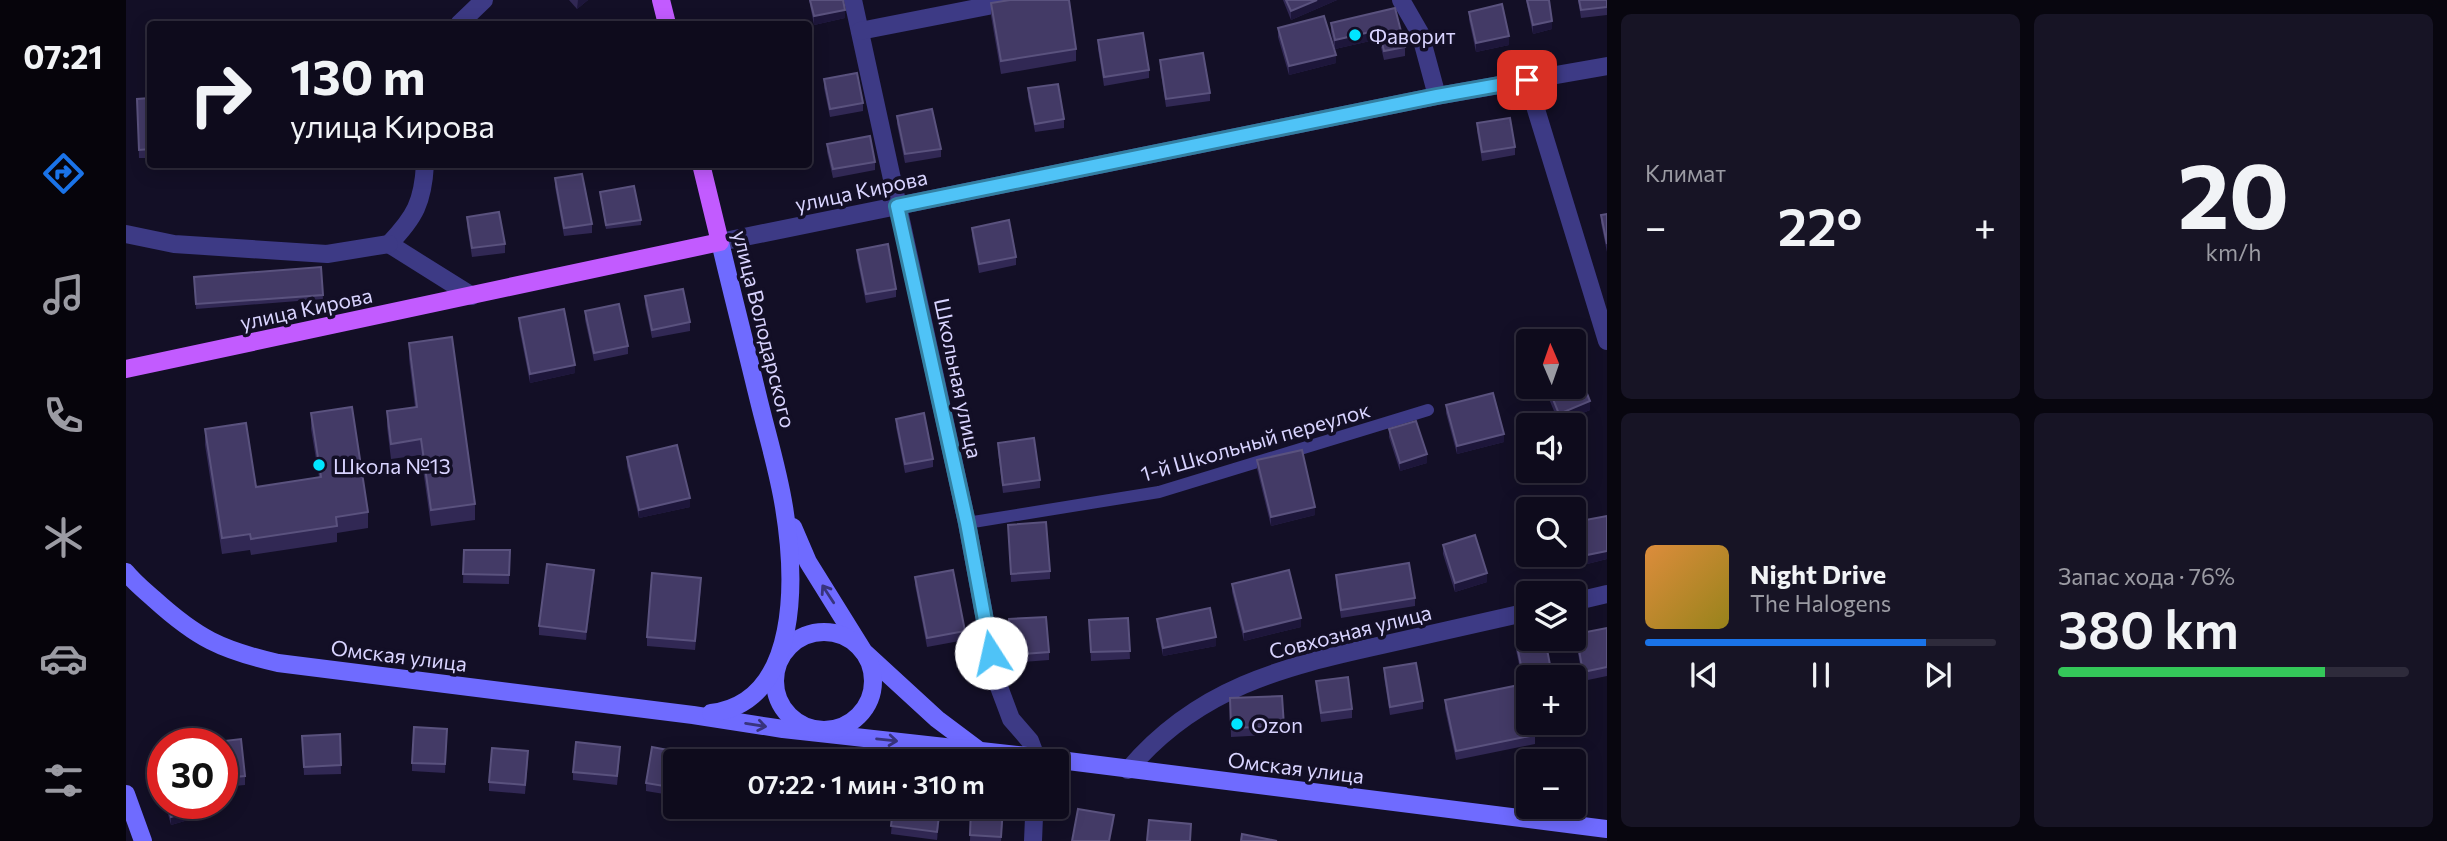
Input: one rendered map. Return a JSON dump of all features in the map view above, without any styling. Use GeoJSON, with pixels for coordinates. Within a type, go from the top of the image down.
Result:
{"type":"FeatureCollection","features":[{"type":"Feature","properties":{"kind":"main road"},"geometry":{"type":"LineString","coordinates":[[661,0],[666,21]]}},
{"type":"Feature","properties":{"kind":"main road","name":"улица Володарского"},"geometry":{"type":"LineString","coordinates":[[702,168],[720,242]]}},
{"type":"Feature","properties":{"kind":"main road","name":"улица Кирова"},"geometry":{"type":"LineString","coordinates":[[126,369],[720,242]]}},
{"type":"Feature","properties":{"kind":"street"},"geometry":{"type":"LineString","coordinates":[[462,21],[484,0]]}},
{"type":"Feature","properties":{"kind":"street","name":"Школьная улица"},"geometry":{"type":"LineString","coordinates":[[853,0],[967,523],[1001,698],[1011,719],[1034,749]]}},
{"type":"Feature","properties":{"kind":"street"},"geometry":{"type":"LineString","coordinates":[[860,31],[1018,0]]}},
{"type":"Feature","properties":{"kind":"street"},"geometry":{"type":"LineString","coordinates":[[1401,0],[1420,33],[1437,96]]}},
{"type":"Feature","properties":{"kind":"street","name":"улица Кирова"},"geometry":{"type":"LineString","coordinates":[[720,242],[1437,96],[1607,66]]}},
{"type":"Feature","properties":{"kind":"street"},"geometry":{"type":"LineString","coordinates":[[1527,80],[1607,341]]}},
{"type":"Feature","properties":{"kind":"street"},"geometry":{"type":"LineString","coordinates":[[126,234],[174,244],[327,254],[389,244],[409,223],[424,191],[425,168]]}},
{"type":"Feature","properties":{"kind":"street","name":"улица Володарского"},"geometry":{"type":"LineString","coordinates":[[720,242],[784,504],[789,544],[790,593],[778,663]]}},
{"type":"Feature","properties":{"kind":"street"},"geometry":{"type":"LineString","coordinates":[[389,244],[472,296]]}},
{"type":"Feature","properties":{"kind":"street","name":"улица Володарского"},"geometry":{"type":"LineString","coordinates":[[784,504],[808,562],[864,652]]}},
{"type":"Feature","properties":{"kind":"street","name":"Омская улица"},"geometry":{"type":"LineString","coordinates":[[126,572],[173,617],[198,635],[236,653],[278,663],[693,715],[783,729],[970,749]]}},
{"type":"Feature","properties":{"kind":"street"},"geometry":{"type":"LineString","coordinates":[[1586,599],[1607,594]]}},
{"type":"Feature","properties":{"kind":"street","name":"Совхозная улица"},"geometry":{"type":"LineString","coordinates":[[1128,769],[1148,746],[1207,702],[1258,678],[1301,663],[1516,615]]}},
{"type":"Feature","properties":{"kind":"street"},"geometry":{"type":"LineString","coordinates":[[817,632],[843,636],[864,652],[873,677],[868,702],[851,722],[835,730],[820,732],[799,724],[781,705],[775,684],[778,663],[793,642],[817,632]]}},
{"type":"Feature","properties":{"kind":"street","name":"Омская улица"},"geometry":{"type":"LineString","coordinates":[[864,652],[937,719],[978,749]]}},
{"type":"Feature","properties":{"kind":"street","name":"Омская улица"},"geometry":{"type":"LineString","coordinates":[[693,715],[728,710],[743,704],[758,690],[778,663]]}},
{"type":"Feature","properties":{"kind":"street","name":"Омская улица"},"geometry":{"type":"LineString","coordinates":[[1069,761],[1607,829]]}},
{"type":"Feature","properties":{"kind":"street"},"geometry":{"type":"LineString","coordinates":[[126,794],[142,841]]}},
{"type":"Feature","properties":{"kind":"street"},"geometry":{"type":"LineString","coordinates":[[1033,841],[1034,819]]}},
{"type":"Feature","properties":{"kind":"lane","name":"1-й Школьный переулок"},"geometry":{"type":"LineString","coordinates":[[967,523],[1159,492],[1428,410]]}},
{"type":"Feature","properties":{"kind":"building"},"geometry":{"type":"Polygon","coordinates":[[[810,0],[843,0],[845,10],[814,16],[810,0]]]}},
{"type":"Feature","properties":{"kind":"building"},"geometry":{"type":"Polygon","coordinates":[[[1010,0],[1069,0],[1076,49],[1001,61],[991,3],[1010,0]]]}},
{"type":"Feature","properties":{"kind":"building"},"geometry":{"type":"Polygon","coordinates":[[[1286,0],[1317,0],[1291,11],[1286,0]]]}},
{"type":"Feature","properties":{"kind":"building"},"geometry":{"type":"Polygon","coordinates":[[[1527,0],[1549,0],[1552,21],[1533,25],[1527,0]]]}},
{"type":"Feature","properties":{"kind":"building"},"geometry":{"type":"Polygon","coordinates":[[[1579,0],[1607,0],[1607,7],[1581,10],[1579,0]]]}},
{"type":"Feature","properties":{"kind":"building"},"geometry":{"type":"Polygon","coordinates":[[[1502,4],[1509,36],[1476,43],[1469,12],[1502,4]]]}},
{"type":"Feature","properties":{"kind":"building"},"geometry":{"type":"Polygon","coordinates":[[[1395,8],[1405,47],[1384,51],[1379,30],[1335,40],[1331,23],[1395,8]]]}},
{"type":"Feature","properties":{"kind":"building"},"geometry":{"type":"Polygon","coordinates":[[[1324,16],[1336,55],[1289,66],[1278,28],[1324,16]]]}},
{"type":"Feature","properties":{"kind":"building"},"geometry":{"type":"Polygon","coordinates":[[[1143,33],[1149,70],[1104,77],[1098,40],[1143,33]]]}},
{"type":"Feature","properties":{"kind":"building"},"geometry":{"type":"Polygon","coordinates":[[[1203,53],[1210,93],[1166,99],[1160,60],[1203,53]]]}},
{"type":"Feature","properties":{"kind":"building"},"geometry":{"type":"Polygon","coordinates":[[[857,73],[863,103],[830,109],[824,79],[857,73]]]}},
{"type":"Feature","properties":{"kind":"building"},"geometry":{"type":"Polygon","coordinates":[[[1058,84],[1064,119],[1035,124],[1028,88],[1058,84]]]}},
{"type":"Feature","properties":{"kind":"building"},"geometry":{"type":"Polygon","coordinates":[[[147,98],[147,149],[139,150],[137,99],[147,98]]]}},
{"type":"Feature","properties":{"kind":"building"},"geometry":{"type":"Polygon","coordinates":[[[932,109],[941,149],[905,154],[897,116],[932,109]]]}},
{"type":"Feature","properties":{"kind":"building"},"geometry":{"type":"Polygon","coordinates":[[[1510,118],[1515,147],[1482,152],[1477,123],[1510,118]]]}},
{"type":"Feature","properties":{"kind":"building"},"geometry":{"type":"Polygon","coordinates":[[[870,136],[875,162],[833,169],[827,144],[870,136]]]}},
{"type":"Feature","properties":{"kind":"building"},"geometry":{"type":"Polygon","coordinates":[[[582,174],[592,224],[564,228],[555,178],[582,174]]]}},
{"type":"Feature","properties":{"kind":"building"},"geometry":{"type":"Polygon","coordinates":[[[634,186],[641,220],[606,225],[600,192],[634,186]]]}},
{"type":"Feature","properties":{"kind":"building"},"geometry":{"type":"Polygon","coordinates":[[[499,212],[505,244],[472,248],[467,217],[499,212]]]}},
{"type":"Feature","properties":{"kind":"building"},"geometry":{"type":"Polygon","coordinates":[[[1607,214],[1607,244],[1601,215],[1607,214]]]}},
{"type":"Feature","properties":{"kind":"building"},"geometry":{"type":"Polygon","coordinates":[[[1009,220],[1016,257],[979,264],[972,228],[1009,220]]]}},
{"type":"Feature","properties":{"kind":"building"},"geometry":{"type":"Polygon","coordinates":[[[888,244],[896,289],[866,294],[857,250],[888,244]]]}},
{"type":"Feature","properties":{"kind":"building"},"geometry":{"type":"Polygon","coordinates":[[[321,267],[323,295],[196,304],[194,277],[321,267]]]}},
{"type":"Feature","properties":{"kind":"building"},"geometry":{"type":"Polygon","coordinates":[[[683,289],[690,322],[652,330],[645,296],[683,289]]]}},
{"type":"Feature","properties":{"kind":"building"},"geometry":{"type":"Polygon","coordinates":[[[619,304],[628,346],[594,353],[585,311],[619,304]]]}},
{"type":"Feature","properties":{"kind":"building"},"geometry":{"type":"Polygon","coordinates":[[[564,309],[575,365],[530,374],[519,318],[564,309]]]}},
{"type":"Feature","properties":{"kind":"building"},"geometry":{"type":"Polygon","coordinates":[[[452,337],[475,504],[431,510],[421,439],[391,444],[387,411],[417,407],[409,343],[452,337]]]}},
{"type":"Feature","properties":{"kind":"building"},"geometry":{"type":"Polygon","coordinates":[[[1586,391],[1590,401],[1559,413],[1553,399],[1586,399],[1586,391]]]}},
{"type":"Feature","properties":{"kind":"building"},"geometry":{"type":"Polygon","coordinates":[[[1493,393],[1504,434],[1457,446],[1446,405],[1493,393]]]}},
{"type":"Feature","properties":{"kind":"building"},"geometry":{"type":"Polygon","coordinates":[[[352,407],[368,512],[336,517],[337,526],[251,539],[250,534],[222,538],[205,429],[246,423],[256,487],[321,477],[311,413],[352,407]]]}},
{"type":"Feature","properties":{"kind":"building"},"geometry":{"type":"Polygon","coordinates":[[[924,413],[933,459],[905,464],[896,419],[924,413]]]}},
{"type":"Feature","properties":{"kind":"building"},"geometry":{"type":"Polygon","coordinates":[[[1416,421],[1427,454],[1400,463],[1389,429],[1416,421]]]}},
{"type":"Feature","properties":{"kind":"building"},"geometry":{"type":"Polygon","coordinates":[[[1034,438],[1040,480],[1003,485],[998,443],[1034,438]]]}},
{"type":"Feature","properties":{"kind":"building"},"geometry":{"type":"Polygon","coordinates":[[[677,445],[690,498],[639,510],[627,457],[677,445]]]}},
{"type":"Feature","properties":{"kind":"building"},"geometry":{"type":"Polygon","coordinates":[[[1302,450],[1315,507],[1271,517],[1257,460],[1302,450]]]}},
{"type":"Feature","properties":{"kind":"building"},"geometry":{"type":"Polygon","coordinates":[[[1607,516],[1607,551],[1587,555],[1586,520],[1607,516]]]}},
{"type":"Feature","properties":{"kind":"building"},"geometry":{"type":"Polygon","coordinates":[[[1046,522],[1050,571],[1011,574],[1008,525],[1046,522]]]}},
{"type":"Feature","properties":{"kind":"building"},"geometry":{"type":"Polygon","coordinates":[[[1475,535],[1487,573],[1455,583],[1443,545],[1475,535]]]}},
{"type":"Feature","properties":{"kind":"building"},"geometry":{"type":"Polygon","coordinates":[[[464,550],[510,550],[509,575],[463,574],[464,550]]]}},
{"type":"Feature","properties":{"kind":"building"},"geometry":{"type":"Polygon","coordinates":[[[1409,563],[1415,598],[1341,610],[1336,575],[1409,563]]]}},
{"type":"Feature","properties":{"kind":"building"},"geometry":{"type":"Polygon","coordinates":[[[547,564],[594,570],[586,632],[539,626],[547,564]]]}},
{"type":"Feature","properties":{"kind":"building"},"geometry":{"type":"Polygon","coordinates":[[[953,570],[965,631],[927,638],[915,577],[953,570]]]}},
{"type":"Feature","properties":{"kind":"building"},"geometry":{"type":"Polygon","coordinates":[[[1289,570],[1301,618],[1244,632],[1232,584],[1289,570]]]}},
{"type":"Feature","properties":{"kind":"building"},"geometry":{"type":"Polygon","coordinates":[[[652,573],[701,578],[695,641],[647,637],[652,573]]]}},
{"type":"Feature","properties":{"kind":"building"},"geometry":{"type":"Polygon","coordinates":[[[1210,608],[1216,637],[1163,648],[1157,619],[1210,608]]]}},
{"type":"Feature","properties":{"kind":"building"},"geometry":{"type":"Polygon","coordinates":[[[1046,617],[1049,652],[1011,655],[1009,619],[1046,617]]]}},
{"type":"Feature","properties":{"kind":"building"},"geometry":{"type":"Polygon","coordinates":[[[1128,618],[1130,651],[1091,652],[1089,620],[1128,618]]]}},
{"type":"Feature","properties":{"kind":"building"},"geometry":{"type":"Polygon","coordinates":[[[1607,628],[1607,667],[1586,671],[1586,665],[1582,665],[1579,651],[1586,651],[1586,632],[1607,628]]]}},
{"type":"Feature","properties":{"kind":"building"},"geometry":{"type":"Polygon","coordinates":[[[1518,651],[1547,651],[1550,665],[1521,665],[1518,651]]]}},
{"type":"Feature","properties":{"kind":"building"},"geometry":{"type":"Polygon","coordinates":[[[1416,663],[1423,701],[1390,707],[1384,668],[1416,663]]]}},
{"type":"Feature","properties":{"kind":"building"},"geometry":{"type":"Polygon","coordinates":[[[1348,677],[1352,709],[1321,713],[1316,681],[1348,677]]]}},
{"type":"Feature","properties":{"kind":"building"},"geometry":{"type":"Polygon","coordinates":[[[1516,686],[1516,735],[1535,735],[1456,751],[1445,700],[1516,686]]]}},
{"type":"Feature","properties":{"kind":"building"},"geometry":{"type":"Polygon","coordinates":[[[1282,696],[1284,726],[1231,728],[1230,698],[1282,696]]]}},
{"type":"Feature","properties":{"kind":"building"},"geometry":{"type":"Polygon","coordinates":[[[414,727],[447,729],[445,764],[412,763],[414,727]]]}},
{"type":"Feature","properties":{"kind":"building"},"geometry":{"type":"Polygon","coordinates":[[[340,734],[341,765],[304,767],[302,736],[340,734]]]}},
{"type":"Feature","properties":{"kind":"building"},"geometry":{"type":"Polygon","coordinates":[[[238,739],[241,739],[245,776],[238,777],[238,739]]]}},
{"type":"Feature","properties":{"kind":"building"},"geometry":{"type":"Polygon","coordinates":[[[576,742],[620,747],[617,776],[573,772],[576,742]]]}},
{"type":"Feature","properties":{"kind":"building"},"geometry":{"type":"Polygon","coordinates":[[[652,747],[663,749],[663,786],[646,783],[652,747]]]}},
{"type":"Feature","properties":{"kind":"building"},"geometry":{"type":"Polygon","coordinates":[[[492,748],[528,751],[525,785],[489,782],[492,748]]]}},
{"type":"Feature","properties":{"kind":"building"},"geometry":{"type":"Polygon","coordinates":[[[1078,809],[1114,815],[1109,841],[1072,841],[1078,809]]]}},
{"type":"Feature","properties":{"kind":"building"},"geometry":{"type":"Polygon","coordinates":[[[892,819],[939,819],[937,832],[891,826],[892,819]]]}},
{"type":"Feature","properties":{"kind":"building"},"geometry":{"type":"Polygon","coordinates":[[[971,819],[1002,819],[1001,837],[970,835],[971,819]]]}},
{"type":"Feature","properties":{"kind":"building"},"geometry":{"type":"Polygon","coordinates":[[[1149,820],[1191,824],[1190,841],[1147,841],[1149,820]]]}},
{"type":"Feature","properties":{"kind":"building"},"geometry":{"type":"Polygon","coordinates":[[[1242,834],[1277,841],[1241,841],[1242,834]]]}},
{"type":"Feature","properties":{"kind":"place","name":"Фаворит"},"geometry":{"type":"Point","coordinates":[1355,35]}},
{"type":"Feature","properties":{"kind":"place","name":"Школа №13"},"geometry":{"type":"Point","coordinates":[319,465]}},
{"type":"Feature","properties":{"kind":"place","name":"Ozon"},"geometry":{"type":"Point","coordinates":[1237,724]}},
{"type":"Feature","properties":{"kind":"route"},"geometry":{"type":"LineString","coordinates":[[991,653],[967,523],[897,206],[1527,80]]}}]}
